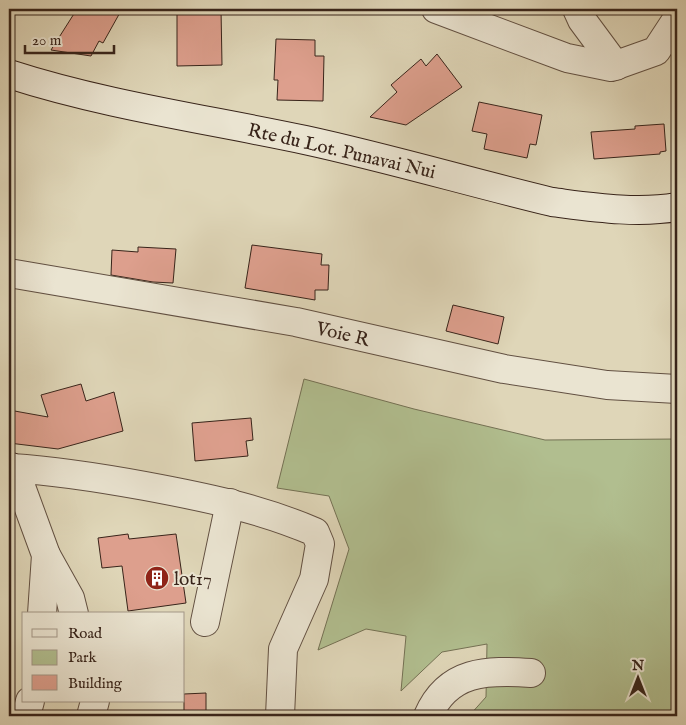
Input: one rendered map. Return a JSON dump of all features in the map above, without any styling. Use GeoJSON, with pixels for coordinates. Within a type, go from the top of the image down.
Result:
{"type":"FeatureCollection","features":[{"type":"Feature","properties":{"kind":"street"},"geometry":{"type":"LineString","coordinates":[[436,9],[567,58],[612,67],[656,50],[677,19]]}},
{"type":"Feature","properties":{"kind":"street"},"geometry":{"type":"LineString","coordinates":[[577,9],[582,20],[616,66]]}},
{"type":"Feature","properties":{"kind":"street","name":"Rte du Lot. Punavai Nui"},"geometry":{"type":"LineString","coordinates":[[9,74],[54,88],[306,140],[552,202],[649,210],[677,207]]}},
{"type":"Feature","properties":{"kind":"street","name":"Voie R"},"geometry":{"type":"LineString","coordinates":[[9,273],[296,322],[504,369],[607,385],[677,389]]}},
{"type":"Feature","properties":{"kind":"street"},"geometry":{"type":"LineString","coordinates":[[11,467],[86,476],[212,498],[289,521],[315,532],[320,544],[314,579],[283,649],[280,716]]}},
{"type":"Feature","properties":{"kind":"street"},"geometry":{"type":"LineString","coordinates":[[11,467],[20,484],[46,555],[70,598],[74,612]]}},
{"type":"Feature","properties":{"kind":"street"},"geometry":{"type":"LineString","coordinates":[[205,622],[230,503]]}},
{"type":"Feature","properties":{"kind":"street"},"geometry":{"type":"LineString","coordinates":[[42,612],[46,555]]}},
{"type":"Feature","properties":{"kind":"street"},"geometry":{"type":"LineString","coordinates":[[428,716],[433,704],[449,686],[468,677],[480,673],[531,673]]}},
{"type":"Feature","properties":{"kind":"street"},"geometry":{"type":"LineString","coordinates":[[26,716],[30,702]]}},
{"type":"Feature","properties":{"kind":"street"},"geometry":{"type":"LineString","coordinates":[[91,716],[95,702]]}},
{"type":"Feature","properties":{"kind":"street"},"geometry":{"type":"LineString","coordinates":[[95,702],[98,716]]}},
{"type":"Feature","properties":{"kind":"green space"},"geometry":{"type":"Polygon","coordinates":[[[304,379],[414,409],[545,440],[677,439],[677,716],[469,716],[486,697],[487,644],[442,652],[401,691],[406,636],[366,629],[318,650],[349,549],[329,496],[277,488],[304,379]]]}},
{"type":"Feature","properties":{"kind":"building"},"geometry":{"type":"Polygon","coordinates":[[[77,9],[122,9],[103,43],[99,41],[91,56],[51,50],[77,9]]]}},
{"type":"Feature","properties":{"kind":"building"},"geometry":{"type":"Polygon","coordinates":[[[177,9],[221,9],[222,65],[177,66],[177,9]]]}},
{"type":"Feature","properties":{"kind":"building"},"geometry":{"type":"Polygon","coordinates":[[[276,39],[315,40],[315,56],[324,56],[323,101],[277,100],[278,80],[274,80],[276,39]]]}},
{"type":"Feature","properties":{"kind":"building"},"geometry":{"type":"Polygon","coordinates":[[[437,54],[462,87],[406,125],[370,117],[397,92],[391,85],[421,59],[426,66],[437,54]]]}},
{"type":"Feature","properties":{"kind":"building"},"geometry":{"type":"Polygon","coordinates":[[[479,102],[542,115],[536,145],[530,144],[527,158],[484,149],[487,134],[472,131],[479,102]]]}},
{"type":"Feature","properties":{"kind":"building"},"geometry":{"type":"Polygon","coordinates":[[[664,124],[666,151],[660,152],[660,154],[594,159],[591,132],[635,129],[635,126],[664,124]]]}},
{"type":"Feature","properties":{"kind":"building"},"geometry":{"type":"Polygon","coordinates":[[[252,245],[322,254],[321,265],[329,265],[328,290],[315,290],[315,300],[245,288],[252,245]]]}},
{"type":"Feature","properties":{"kind":"building"},"geometry":{"type":"Polygon","coordinates":[[[138,247],[176,249],[173,283],[153,282],[111,275],[112,250],[138,252],[138,247]]]}},
{"type":"Feature","properties":{"kind":"building"},"geometry":{"type":"Polygon","coordinates":[[[453,305],[504,317],[498,344],[446,331],[453,305]]]}},
{"type":"Feature","properties":{"kind":"building"},"geometry":{"type":"Polygon","coordinates":[[[81,384],[86,401],[114,392],[123,431],[58,449],[9,443],[9,410],[48,417],[41,395],[81,384]]]}},
{"type":"Feature","properties":{"kind":"building"},"geometry":{"type":"Polygon","coordinates":[[[251,418],[253,440],[246,441],[248,456],[195,461],[192,423],[251,418]]]}},
{"type":"Feature","properties":{"kind":"building","name":"lot17"},"geometry":{"type":"Polygon","coordinates":[[[128,534],[129,539],[176,534],[186,603],[128,611],[122,566],[102,568],[98,538],[128,534]]]}},
{"type":"Feature","properties":{"kind":"building"},"geometry":{"type":"Polygon","coordinates":[[[206,693],[206,716],[184,716],[185,694],[206,693]]]}},
{"type":"Feature","properties":{"kind":"place","name":"lot17"},"geometry":{"type":"Point","coordinates":[157,578]}}]}
